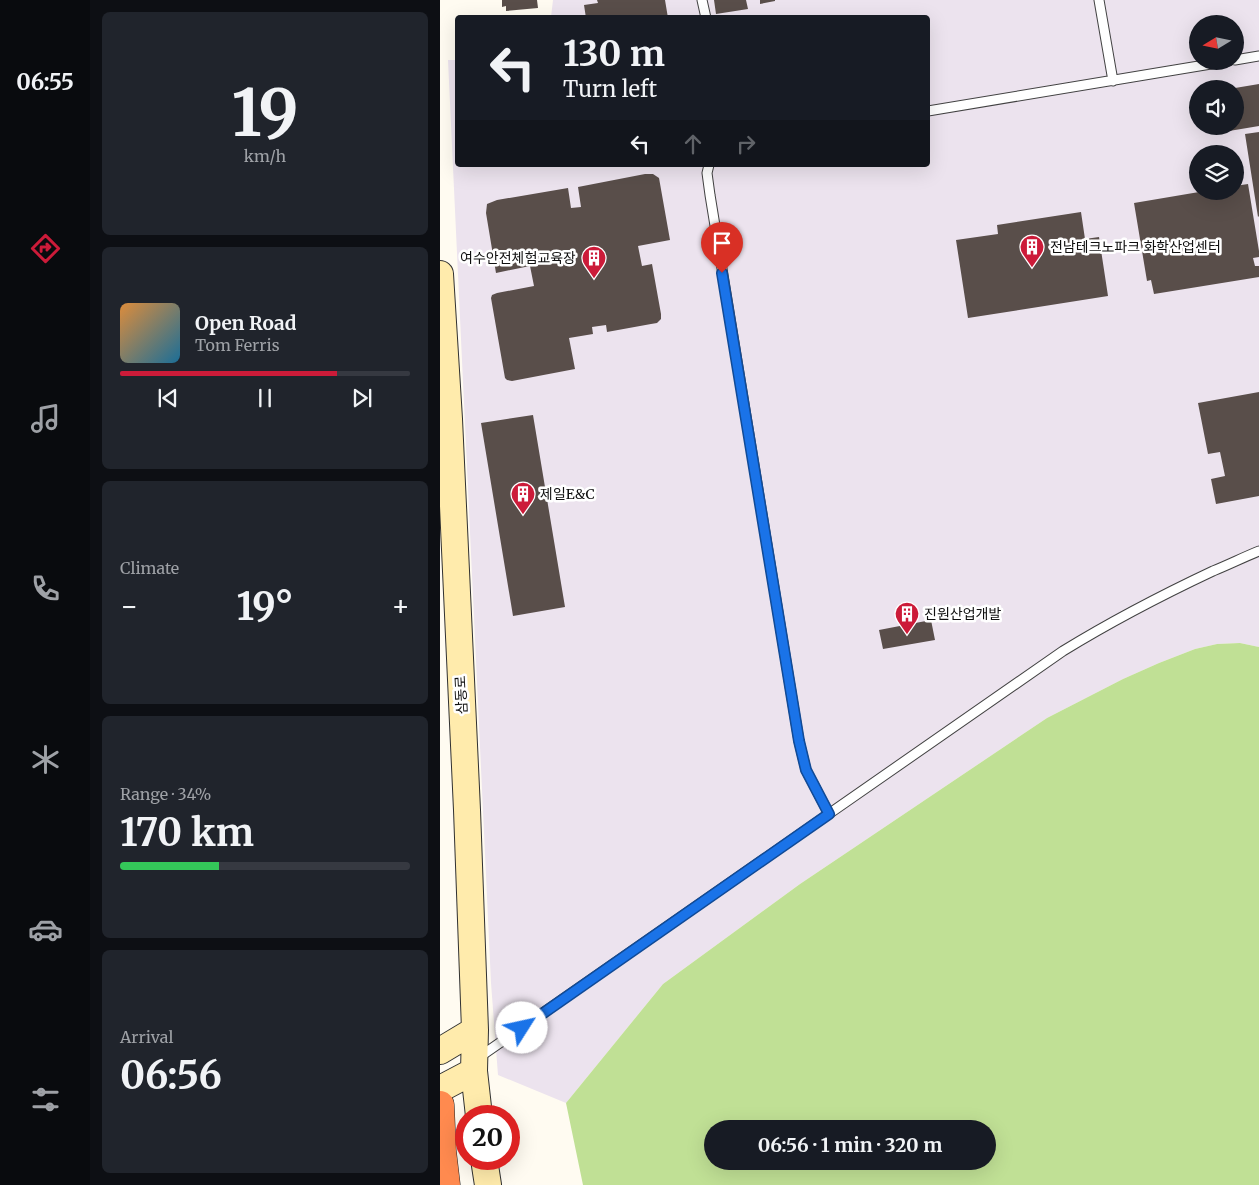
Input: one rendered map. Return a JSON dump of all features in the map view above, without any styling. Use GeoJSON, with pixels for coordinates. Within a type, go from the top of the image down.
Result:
{"type":"FeatureCollection","features":[{"type":"Feature","properties":{"kind":"highway"},"geometry":{"type":"LineString","coordinates":[[440,1105],[446,1185]]}},
{"type":"Feature","properties":{"kind":"street","name":"삼동로"},"geometry":{"type":"LineString","coordinates":[[440,274],[449,420],[475,1030],[474,1066],[478,1105]]}},
{"type":"Feature","properties":{"kind":"street"},"geometry":{"type":"LineString","coordinates":[[440,1051],[475,1030]]}},
{"type":"Feature","properties":{"kind":"street"},"geometry":{"type":"LineString","coordinates":[[440,1089],[474,1066]]}},
{"type":"Feature","properties":{"kind":"street"},"geometry":{"type":"LineString","coordinates":[[486,1170],[488,1185]]}},
{"type":"Feature","properties":{"kind":"lane"},"geometry":{"type":"LineString","coordinates":[[702,0],[705,15]]}},
{"type":"Feature","properties":{"kind":"lane"},"geometry":{"type":"LineString","coordinates":[[1099,0],[1113,81]]}},
{"type":"Feature","properties":{"kind":"lane"},"geometry":{"type":"LineString","coordinates":[[1244,58],[1259,56]]}},
{"type":"Feature","properties":{"kind":"lane"},"geometry":{"type":"LineString","coordinates":[[930,111],[1189,68]]}},
{"type":"Feature","properties":{"kind":"lane"},"geometry":{"type":"LineString","coordinates":[[708,167],[707,173],[710,195],[799,741],[806,770],[829,814]]}},
{"type":"Feature","properties":{"kind":"lane"},"geometry":{"type":"LineString","coordinates":[[474,1066],[829,814],[1064,651],[1104,626],[1194,580],[1259,551]]}},
{"type":"Feature","properties":{"kind":"shaded area"},"geometry":{"type":"Polygon","coordinates":[[[553,0],[1259,0],[1259,647],[1240,643],[1217,644],[1195,649],[1123,679],[1047,718],[800,884],[663,984],[566,1103],[498,1075],[491,983],[448,60],[455,60],[455,167],[930,167],[930,15],[551,15],[553,0]]]}},
{"type":"Feature","properties":{"kind":"green space"},"geometry":{"type":"Polygon","coordinates":[[[1240,643],[1259,647],[1259,1185],[583,1185],[566,1103],[663,984],[800,884],[1047,718],[1123,679],[1195,649],[1217,644],[1240,643]]]}},
{"type":"Feature","properties":{"kind":"building"},"geometry":{"type":"Polygon","coordinates":[[[502,0],[537,0],[538,8],[506,11],[506,6],[502,7],[502,0]]]}},
{"type":"Feature","properties":{"kind":"building"},"geometry":{"type":"Polygon","coordinates":[[[597,0],[665,0],[668,15],[586,15],[584,5],[598,3],[597,0]]]}},
{"type":"Feature","properties":{"kind":"building"},"geometry":{"type":"Polygon","coordinates":[[[714,0],[746,0],[748,9],[716,14],[714,0]]]}},
{"type":"Feature","properties":{"kind":"building"},"geometry":{"type":"Polygon","coordinates":[[[760,0],[775,0],[775,1],[760,4],[760,0]]]}},
{"type":"Feature","properties":{"kind":"building"},"geometry":{"type":"Polygon","coordinates":[[[1259,84],[1259,126],[1244,128],[1244,86],[1259,84]]]}},
{"type":"Feature","properties":{"kind":"building"},"geometry":{"type":"Polygon","coordinates":[[[1259,132],[1259,216],[1258,217],[1245,134],[1259,132]]]}},
{"type":"Feature","properties":{"kind":"building","name":"여수안전체험교육장"},"geometry":{"type":"Polygon","coordinates":[[[653,174],[659,178],[670,240],[638,246],[642,266],[652,264],[661,319],[657,323],[607,332],[606,325],[592,327],[593,334],[569,338],[575,369],[512,381],[507,380],[505,378],[491,298],[492,295],[497,293],[534,286],[530,266],[496,273],[486,213],[487,204],[497,200],[568,188],[571,208],[581,207],[578,187],[653,174]]]}},
{"type":"Feature","properties":{"kind":"building"},"geometry":{"type":"Polygon","coordinates":[[[1248,184],[1259,251],[1259,257],[1253,258],[1255,266],[1259,266],[1259,277],[1154,294],[1151,280],[1147,281],[1134,203],[1189,194],[1189,200],[1244,200],[1244,185],[1248,184]]]}},
{"type":"Feature","properties":{"kind":"building","name":"전남테크노파크 화학산업센터"},"geometry":{"type":"Polygon","coordinates":[[[1081,212],[1085,239],[1099,237],[1108,296],[968,318],[956,240],[998,234],[997,225],[1081,212]]]}},
{"type":"Feature","properties":{"kind":"building"},"geometry":{"type":"Polygon","coordinates":[[[1259,392],[1259,496],[1216,504],[1211,479],[1225,476],[1220,452],[1208,454],[1198,403],[1259,392]]]}},
{"type":"Feature","properties":{"kind":"building","name":"제일E&C"},"geometry":{"type":"Polygon","coordinates":[[[533,415],[565,607],[513,616],[481,423],[533,415]]]}},
{"type":"Feature","properties":{"kind":"building","name":"진원산업개발"},"geometry":{"type":"Polygon","coordinates":[[[931,620],[935,640],[883,649],[879,630],[931,620]]]}},
{"type":"Feature","properties":{"kind":"place","name":"전남테크노파크 화학산업센터"},"geometry":{"type":"Point","coordinates":[1032,268]}},
{"type":"Feature","properties":{"kind":"place","name":"여수안전체험교육장"},"geometry":{"type":"Point","coordinates":[594,279]}},
{"type":"Feature","properties":{"kind":"place","name":"제일E&C"},"geometry":{"type":"Point","coordinates":[523,515]}},
{"type":"Feature","properties":{"kind":"place","name":"진원산업개발"},"geometry":{"type":"Point","coordinates":[907,635]}},
{"type":"Feature","properties":{"kind":"route"},"geometry":{"type":"LineString","coordinates":[[522,1028],[829,814],[806,770],[799,741],[722,273]]}}]}
